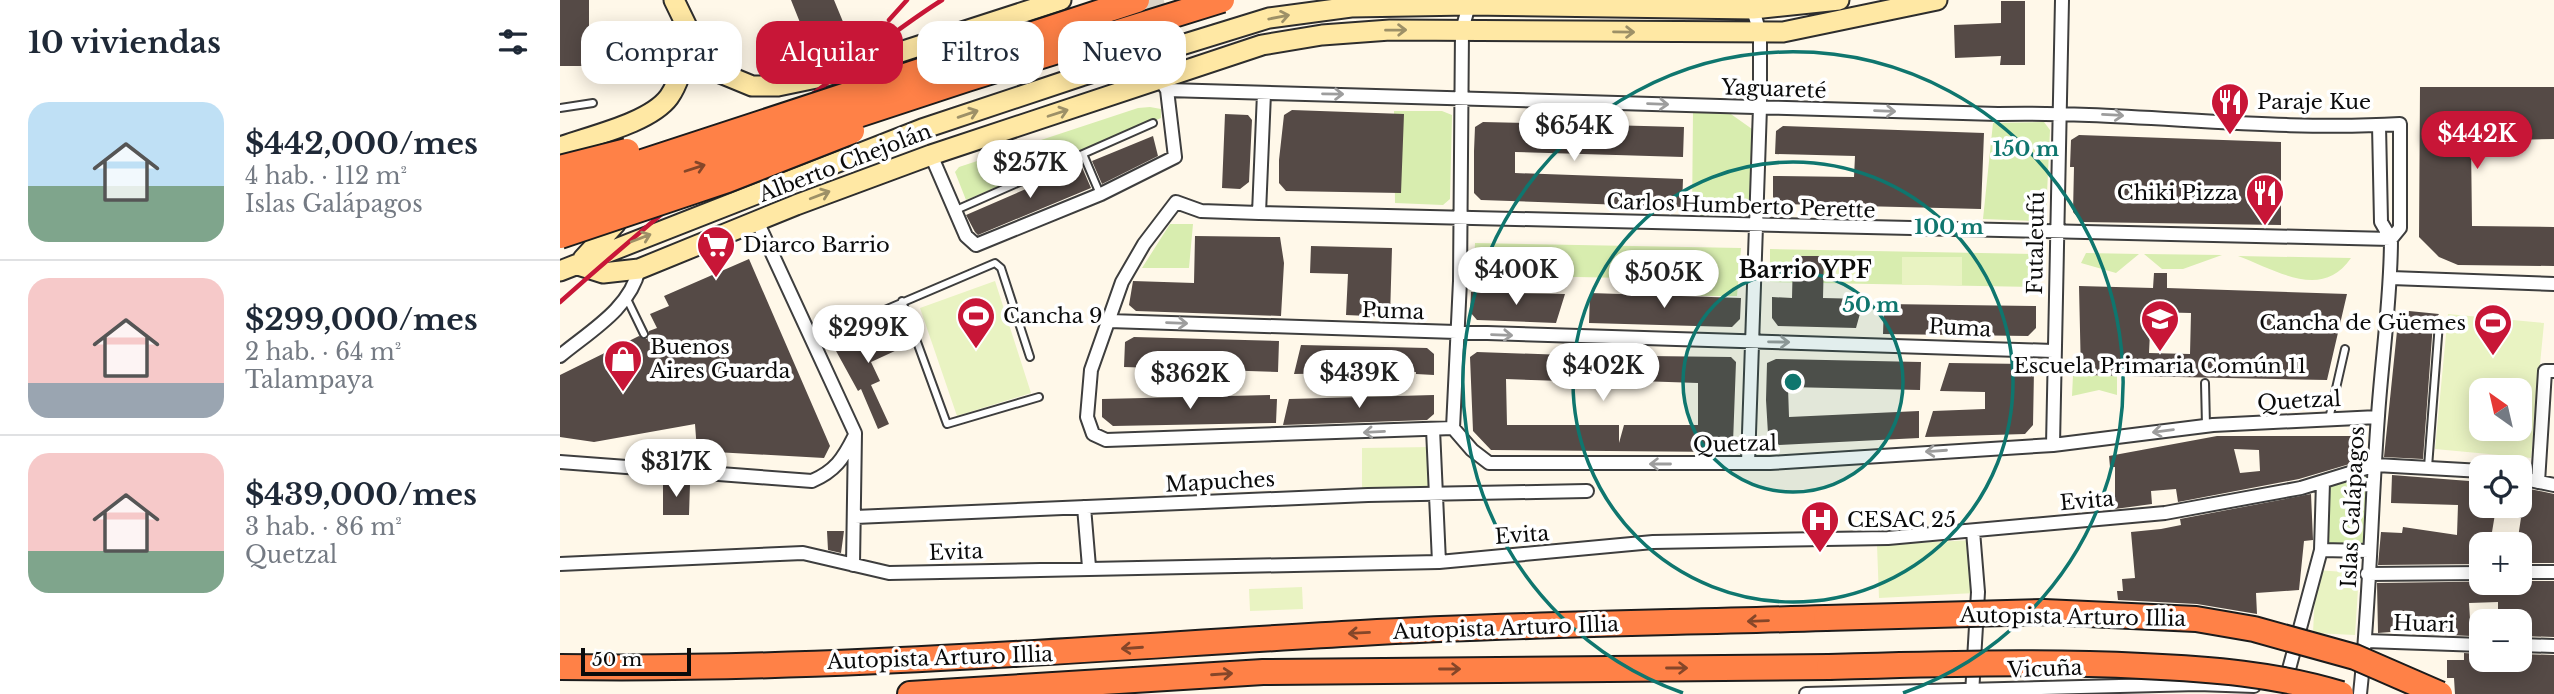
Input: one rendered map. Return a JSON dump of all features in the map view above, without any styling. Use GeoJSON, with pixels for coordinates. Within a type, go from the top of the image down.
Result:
{"type":"FeatureCollection","features":[{"type":"Feature","properties":{"kind":"highway"},"geometry":{"type":"LineString","coordinates":[[560,189],[1137,0]]}},
{"type":"Feature","properties":{"kind":"highway"},"geometry":{"type":"LineString","coordinates":[[1044,55],[1222,0]]}},
{"type":"Feature","properties":{"kind":"highway"},"geometry":{"type":"LineString","coordinates":[[560,212],[952,84]]}},
{"type":"Feature","properties":{"kind":"highway"},"geometry":{"type":"LineString","coordinates":[[560,236],[648,208],[823,144],[956,84]]}},
{"type":"Feature","properties":{"kind":"highway"},"geometry":{"type":"LineString","coordinates":[[560,168],[789,114]]}},
{"type":"Feature","properties":{"kind":"highway","name":"Autopista Arturo Illia"},"geometry":{"type":"LineString","coordinates":[[560,667],[715,668],[1006,656],[1432,629],[2072,613],[2196,619],[2254,629],[2355,657],[2440,694]]}},
{"type":"Feature","properties":{"kind":"highway","name":"Autopista Arturo Illia"},"geometry":{"type":"LineString","coordinates":[[910,694],[1263,672],[2047,662],[2241,673],[2299,681],[2341,694]]}},
{"type":"Feature","properties":{"kind":"main road"},"geometry":{"type":"LineString","coordinates":[[674,0],[684,21]]}},
{"type":"Feature","properties":{"kind":"main road"},"geometry":{"type":"LineString","coordinates":[[742,82],[752,86],[778,86],[826,76],[1061,0]]}},
{"type":"Feature","properties":{"kind":"main road"},"geometry":{"type":"LineString","coordinates":[[1186,42],[1225,30],[1312,10],[1469,5],[1751,4],[1839,0]]}},
{"type":"Feature","properties":{"kind":"main road","name":"Alberto Chejolán"},"geometry":{"type":"LineString","coordinates":[[1186,75],[1262,45],[1295,38],[1391,30],[1760,33],[1843,22],[1937,0]]}},
{"type":"Feature","properties":{"kind":"main road"},"geometry":{"type":"LineString","coordinates":[[560,148],[654,111],[667,99],[676,84]]}},
{"type":"Feature","properties":{"kind":"main road"},"geometry":{"type":"LineString","coordinates":[[569,268],[922,129],[1058,84]]}},
{"type":"Feature","properties":{"kind":"main road","name":"Alberto Chejolán"},"geometry":{"type":"LineString","coordinates":[[569,268],[603,273],[639,269],[853,183],[931,155],[1164,84]]}},
{"type":"Feature","properties":{"kind":"main road"},"geometry":{"type":"LineString","coordinates":[[853,183],[922,129]]}},
{"type":"Feature","properties":{"kind":"main road"},"geometry":{"type":"LineString","coordinates":[[560,148],[580,150]]}},
{"type":"Feature","properties":{"kind":"main road"},"geometry":{"type":"LineString","coordinates":[[560,282],[569,268],[616,223]]}},
{"type":"Feature","properties":{"kind":"street","name":"Futaleufú"},"geometry":{"type":"LineString","coordinates":[[2053,444],[2062,0]]}},
{"type":"Feature","properties":{"kind":"street"},"geometry":{"type":"LineString","coordinates":[[1748,463],[1760,107],[1760,33],[1751,4]]}},
{"type":"Feature","properties":{"kind":"street"},"geometry":{"type":"LineString","coordinates":[[1109,321],[1091,370],[1087,417],[1093,434],[1106,440],[1453,428],[1458,333],[1462,30],[1469,5]]}},
{"type":"Feature","properties":{"kind":"street"},"geometry":{"type":"LineString","coordinates":[[931,155],[970,242],[976,245],[1101,194],[1175,157],[1164,84]]}},
{"type":"Feature","properties":{"kind":"street","name":"Yaguareté"},"geometry":{"type":"LineString","coordinates":[[1164,84],[1264,93],[1998,114],[2058,113],[2379,125]]}},
{"type":"Feature","properties":{"kind":"street"},"geometry":{"type":"LineString","coordinates":[[1259,213],[1264,93]]}},
{"type":"Feature","properties":{"kind":"street","name":"Islas Galápagos"},"geometry":{"type":"LineString","coordinates":[[2360,694],[2366,641],[2367,574],[2378,416],[2391,278],[2391,239],[2381,222],[2379,125],[2400,124],[2400,228],[2391,239]]}},
{"type":"Feature","properties":{"kind":"street","name":"Carlos Humberto Perette"},"geometry":{"type":"LineString","coordinates":[[1109,321],[1126,272],[1176,202],[1201,211],[1259,213],[2391,239]]}},
{"type":"Feature","properties":{"kind":"street"},"geometry":{"type":"LineString","coordinates":[[757,221],[855,433],[853,565]]}},
{"type":"Feature","properties":{"kind":"street"},"geometry":{"type":"LineString","coordinates":[[560,356],[627,299],[635,286],[639,269]]}},
{"type":"Feature","properties":{"kind":"street"},"geometry":{"type":"LineString","coordinates":[[2391,278],[2554,284]]}},
{"type":"Feature","properties":{"kind":"street","name":"Puma"},"geometry":{"type":"LineString","coordinates":[[1109,321],[2053,351]]}},
{"type":"Feature","properties":{"kind":"street"},"geometry":{"type":"LineString","coordinates":[[2538,482],[2550,371]]}},
{"type":"Feature","properties":{"kind":"street","name":"Quetzal"},"geometry":{"type":"LineString","coordinates":[[1453,428],[1472,450],[1489,463],[1748,463],[2053,444],[2206,426],[2378,416]]}},
{"type":"Feature","properties":{"kind":"street"},"geometry":{"type":"LineString","coordinates":[[1433,429],[1439,562]]}},
{"type":"Feature","properties":{"kind":"street"},"geometry":{"type":"LineString","coordinates":[[560,462],[812,481],[827,474],[842,461],[855,433]]}},
{"type":"Feature","properties":{"kind":"street"},"geometry":{"type":"LineString","coordinates":[[2540,457],[2554,457]]}},
{"type":"Feature","properties":{"kind":"street","name":"Evita"},"geometry":{"type":"LineString","coordinates":[[560,564],[803,553],[889,573],[1439,562],[1653,542],[1888,538],[1973,531],[2165,513],[2323,482],[2376,465],[2469,470]]}},
{"type":"Feature","properties":{"kind":"street"},"geometry":{"type":"LineString","coordinates":[[2532,481],[2554,485]]}},
{"type":"Feature","properties":{"kind":"street"},"geometry":{"type":"LineString","coordinates":[[2284,691],[2321,550],[2323,482]]}},
{"type":"Feature","properties":{"kind":"street","name":"Mapuches"},"geometry":{"type":"LineString","coordinates":[[855,517],[1587,491]]}},
{"type":"Feature","properties":{"kind":"street"},"geometry":{"type":"LineString","coordinates":[[1084,507],[1089,567]]}},
{"type":"Feature","properties":{"kind":"street"},"geometry":{"type":"LineString","coordinates":[[1972,692],[1978,592],[1973,531]]}},
{"type":"Feature","properties":{"kind":"street"},"geometry":{"type":"LineString","coordinates":[[2321,550],[2369,551]]}},
{"type":"Feature","properties":{"kind":"street"},"geometry":{"type":"LineString","coordinates":[[2532,572],[2554,572]]}},
{"type":"Feature","properties":{"kind":"street"},"geometry":{"type":"LineString","coordinates":[[2367,574],[2469,573]]}},
{"type":"Feature","properties":{"kind":"street","name":"Huari"},"geometry":{"type":"LineString","coordinates":[[2366,641],[2469,645]]}},
{"type":"Feature","properties":{"kind":"street"},"geometry":{"type":"LineString","coordinates":[[2532,645],[2554,646]]}},
{"type":"Feature","properties":{"kind":"street","name":"Vicuña"},"geometry":{"type":"LineString","coordinates":[[1806,694],[2203,689],[2284,691]]}},
{"type":"Feature","properties":{"kind":"lane"},"geometry":{"type":"LineString","coordinates":[[560,108],[593,103]]}},
{"type":"Feature","properties":{"kind":"lane"},"geometry":{"type":"LineString","coordinates":[[956,210],[1153,123]]}},
{"type":"Feature","properties":{"kind":"lane"},"geometry":{"type":"LineString","coordinates":[[1083,154],[1101,194]]}},
{"type":"Feature","properties":{"kind":"lane"},"geometry":{"type":"LineString","coordinates":[[812,341],[995,263],[1001,268],[1030,358]]}},
{"type":"Feature","properties":{"kind":"lane"},"geometry":{"type":"LineString","coordinates":[[627,299],[644,334]]}},
{"type":"Feature","properties":{"kind":"lane"},"geometry":{"type":"LineString","coordinates":[[902,301],[947,424],[1039,397]]}},
{"type":"Feature","properties":{"kind":"lane"},"geometry":{"type":"LineString","coordinates":[[2428,467],[2439,323]]}},
{"type":"Feature","properties":{"kind":"lane"},"geometry":{"type":"LineString","coordinates":[[2329,419],[2345,349]]}},
{"type":"Feature","properties":{"kind":"lane"},"geometry":{"type":"LineString","coordinates":[[2205,383],[2206,426]]}},
{"type":"Feature","properties":{"kind":"lane"},"geometry":{"type":"LineString","coordinates":[[2284,691],[2305,694]]}},
{"type":"Feature","properties":{"kind":"green space"},"geometry":{"type":"Polygon","coordinates":[[[1138,108],[1161,109],[1161,118],[966,200],[955,172],[959,167],[1138,108]]]}},
{"type":"Feature","properties":{"kind":"green space"},"geometry":{"type":"Polygon","coordinates":[[[1394,111],[1442,111],[1452,115],[1450,199],[1443,205],[1395,203],[1394,111]]]}},
{"type":"Feature","properties":{"kind":"green space"},"geometry":{"type":"Polygon","coordinates":[[[1693,111],[1728,112],[1752,129],[1749,209],[1741,218],[1692,217],[1693,111]]]}},
{"type":"Feature","properties":{"kind":"green space"},"geometry":{"type":"Polygon","coordinates":[[[2044,122],[2050,130],[2046,215],[2037,221],[1983,219],[1993,123],[2044,122]]]}},
{"type":"Feature","properties":{"kind":"green space"},"geometry":{"type":"Polygon","coordinates":[[[1170,224],[1193,224],[1189,268],[1142,268],[1170,224]]]}},
{"type":"Feature","properties":{"kind":"green space"},"geometry":{"type":"Polygon","coordinates":[[[1475,243],[1741,248],[1737,296],[1684,296],[1683,279],[1474,275],[1475,243]]]}},
{"type":"Feature","properties":{"kind":"green space"},"geometry":{"type":"Polygon","coordinates":[[[1770,249],[2039,254],[2038,287],[1770,282],[1770,249]]]}},
{"type":"Feature","properties":{"kind":"green space"},"geometry":{"type":"Polygon","coordinates":[[[2086,253],[2139,254],[2116,273],[2081,263],[2086,253]]]}},
{"type":"Feature","properties":{"kind":"green space"},"geometry":{"type":"Polygon","coordinates":[[[2144,254],[2222,255],[2183,269],[2162,269],[2144,254]]]}},
{"type":"Feature","properties":{"kind":"green space"},"geometry":{"type":"Polygon","coordinates":[[[1827,256],[1863,257],[1862,281],[1826,280],[1827,256]]]}},
{"type":"Feature","properties":{"kind":"green space"},"geometry":{"type":"Polygon","coordinates":[[[2238,256],[2351,258],[2339,271],[2326,278],[2313,280],[2283,274],[2238,256]]]}},
{"type":"Feature","properties":{"kind":"green space"},"geometry":{"type":"Polygon","coordinates":[[[1902,257],[1962,257],[1962,285],[1902,285],[1902,257]]]}},
{"type":"Feature","properties":{"kind":"green space","name":"Cancha 9"},"geometry":{"type":"Polygon","coordinates":[[[995,281],[1031,393],[957,416],[920,308],[995,281]]]}},
{"type":"Feature","properties":{"kind":"green space","name":"Cancha de Güemes"},"geometry":{"type":"Polygon","coordinates":[[[2448,314],[2544,323],[2531,455],[2435,449],[2448,314]]]}},
{"type":"Feature","properties":{"kind":"green space"},"geometry":{"type":"Polygon","coordinates":[[[2073,375],[2117,376],[2117,395],[2099,390],[2072,396],[2073,375]]]}},
{"type":"Feature","properties":{"kind":"green space"},"geometry":{"type":"Polygon","coordinates":[[[1431,447],[1431,488],[1362,489],[1362,448],[1431,447]]]}},
{"type":"Feature","properties":{"kind":"green space"},"geometry":{"type":"Polygon","coordinates":[[[2374,469],[2366,547],[2324,547],[2325,484],[2374,469]]]}},
{"type":"Feature","properties":{"kind":"green space"},"geometry":{"type":"Polygon","coordinates":[[[1973,540],[1975,593],[1879,598],[1877,545],[1973,540]]]}},
{"type":"Feature","properties":{"kind":"green space"},"geometry":{"type":"Polygon","coordinates":[[[2316,570],[2359,573],[2355,635],[2313,633],[2316,570]]]}},
{"type":"Feature","properties":{"kind":"green space"},"geometry":{"type":"Polygon","coordinates":[[[1302,587],[1303,609],[1250,611],[1249,589],[1302,587]]]}},
{"type":"Feature","properties":{"kind":"building"},"geometry":{"type":"Polygon","coordinates":[[[560,0],[589,0],[589,21],[581,21],[581,66],[560,66],[560,0]]]}},
{"type":"Feature","properties":{"kind":"building"},"geometry":{"type":"Polygon","coordinates":[[[791,0],[834,0],[843,21],[799,21],[791,0]]]}},
{"type":"Feature","properties":{"kind":"building"},"geometry":{"type":"Polygon","coordinates":[[[2001,1],[2025,1],[2025,65],[2000,65],[2001,56],[1955,58],[1954,25],[2001,23],[2001,1]]]}},
{"type":"Feature","properties":{"kind":"building"},"geometry":{"type":"Polygon","coordinates":[[[2420,87],[2554,87],[2554,139],[2471,141],[2472,226],[2554,227],[2554,266],[2458,265],[2439,257],[2419,237],[2420,87]]]}},
{"type":"Feature","properties":{"kind":"building"},"geometry":{"type":"Polygon","coordinates":[[[1292,110],[1404,114],[1401,193],[1286,191],[1279,183],[1279,160],[1284,115],[1292,110]]]}},
{"type":"Feature","properties":{"kind":"building"},"geometry":{"type":"Polygon","coordinates":[[[1225,114],[1248,115],[1252,120],[1249,182],[1240,189],[1222,188],[1225,114]]]}},
{"type":"Feature","properties":{"kind":"building"},"geometry":{"type":"Polygon","coordinates":[[[1483,122],[1684,127],[1683,157],[1515,152],[1515,173],[1683,179],[1682,207],[1481,200],[1474,193],[1474,151],[1475,127],[1483,122]]]}},
{"type":"Feature","properties":{"kind":"building"},"geometry":{"type":"Polygon","coordinates":[[[1783,126],[1984,133],[1981,209],[1780,204],[1773,197],[1773,176],[1854,177],[1855,156],[1775,154],[1776,131],[1783,126]]]}},
{"type":"Feature","properties":{"kind":"building"},"geometry":{"type":"Polygon","coordinates":[[[2079,135],[2281,142],[2281,225],[2082,222],[2073,212],[2074,167],[2070,167],[2071,140],[2079,135]]]}},
{"type":"Feature","properties":{"kind":"building"},"geometry":{"type":"Polygon","coordinates":[[[1153,136],[1158,156],[1102,184],[1092,161],[1153,136]]]}},
{"type":"Feature","properties":{"kind":"building"},"geometry":{"type":"Polygon","coordinates":[[[1081,165],[1091,188],[978,235],[966,215],[1081,165]]]}},
{"type":"Feature","properties":{"kind":"building"},"geometry":{"type":"Polygon","coordinates":[[[1195,236],[1280,237],[1284,263],[1281,316],[1136,311],[1129,305],[1133,281],[1194,283],[1195,236]]]}},
{"type":"Feature","properties":{"kind":"building"},"geometry":{"type":"Polygon","coordinates":[[[1311,246],[1392,248],[1390,317],[1346,315],[1348,274],[1310,273],[1311,246]]]}},
{"type":"Feature","properties":{"kind":"building"},"geometry":{"type":"Polygon","coordinates":[[[1793,256],[1824,256],[1823,298],[1864,299],[1856,328],[1778,326],[1772,318],[1772,297],[1792,298],[1793,256]]]}},
{"type":"Feature","properties":{"kind":"building"},"geometry":{"type":"Polygon","coordinates":[[[749,259],[830,446],[824,458],[697,451],[695,424],[594,442],[560,437],[560,375],[639,336],[647,339],[649,331],[657,328],[650,314],[669,306],[664,296],[749,259]]]}},
{"type":"Feature","properties":{"kind":"building"},"geometry":{"type":"Polygon","coordinates":[[[2154,273],[2167,273],[2167,288],[2347,294],[2327,380],[2081,375],[2079,286],[2153,288],[2154,273]],[[2151,312],[2149,353],[2190,354],[2191,313],[2151,312]]]}},
{"type":"Feature","properties":{"kind":"building"},"geometry":{"type":"Polygon","coordinates":[[[1471,292],[1565,294],[1556,323],[1477,320],[1470,312],[1471,292]]]}},
{"type":"Feature","properties":{"kind":"building"},"geometry":{"type":"Polygon","coordinates":[[[1590,293],[1741,298],[1740,319],[1732,327],[1589,323],[1590,293]]]}},
{"type":"Feature","properties":{"kind":"building"},"geometry":{"type":"Polygon","coordinates":[[[1884,304],[2036,306],[2036,328],[2028,336],[1883,334],[1884,304]]]}},
{"type":"Feature","properties":{"kind":"building"},"geometry":{"type":"Polygon","coordinates":[[[2409,311],[2439,314],[2433,323],[2423,459],[2384,457],[2397,331],[2404,332],[2409,311]]]}},
{"type":"Feature","properties":{"kind":"building"},"geometry":{"type":"Polygon","coordinates":[[[901,329],[910,344],[871,362],[880,381],[871,385],[889,424],[878,429],[861,389],[858,391],[830,340],[850,331],[860,348],[901,329]]]}},
{"type":"Feature","properties":{"kind":"building"},"geometry":{"type":"Polygon","coordinates":[[[1134,337],[1279,341],[1278,372],[1124,367],[1125,342],[1134,337]]]}},
{"type":"Feature","properties":{"kind":"building"},"geometry":{"type":"Polygon","coordinates":[[[1301,345],[1427,348],[1434,354],[1434,375],[1416,372],[1294,374],[1301,345]]]}},
{"type":"Feature","properties":{"kind":"building"},"geometry":{"type":"Polygon","coordinates":[[[1477,352],[1622,357],[1621,383],[1506,379],[1507,425],[1619,425],[1619,443],[1624,425],[1698,425],[1698,383],[1639,381],[1648,356],[1731,357],[1736,362],[1733,443],[1723,452],[1491,450],[1473,431],[1470,357],[1477,352]]]}},
{"type":"Feature","properties":{"kind":"building"},"geometry":{"type":"Polygon","coordinates":[[[1776,359],[1921,362],[1920,390],[1788,387],[1789,417],[1919,411],[1919,438],[1779,445],[1768,434],[1766,400],[1767,363],[1776,359]]]}},
{"type":"Feature","properties":{"kind":"building"},"geometry":{"type":"Polygon","coordinates":[[[1949,363],[2027,364],[2034,370],[2033,425],[2025,434],[1925,437],[1933,411],[1985,409],[1985,392],[1940,391],[1949,363]]]}},
{"type":"Feature","properties":{"kind":"building"},"geometry":{"type":"Polygon","coordinates":[[[1270,395],[1270,399],[1277,399],[1276,423],[1113,426],[1102,417],[1102,399],[1270,395]]]}},
{"type":"Feature","properties":{"kind":"building"},"geometry":{"type":"Polygon","coordinates":[[[1434,395],[1434,414],[1427,420],[1283,425],[1289,399],[1434,395]]]}},
{"type":"Feature","properties":{"kind":"building"},"geometry":{"type":"Polygon","coordinates":[[[2217,436],[2363,436],[2363,460],[2299,479],[2178,502],[2176,489],[2151,491],[2152,504],[2115,509],[2115,467],[2110,467],[2109,456],[2217,436]],[[2234,449],[2240,473],[2260,471],[2259,450],[2234,449]]]}},
{"type":"Feature","properties":{"kind":"building"},"geometry":{"type":"Polygon","coordinates":[[[2392,475],[2469,481],[2469,518],[2494,518],[2492,532],[2469,532],[2469,564],[2378,565],[2381,532],[2402,533],[2403,527],[2457,535],[2458,505],[2391,503],[2392,475]]]}},
{"type":"Feature","properties":{"kind":"building"},"geometry":{"type":"Polygon","coordinates":[[[663,484],[690,484],[689,515],[663,515],[663,484]]]}},
{"type":"Feature","properties":{"kind":"building"},"geometry":{"type":"Polygon","coordinates":[[[2532,489],[2554,494],[2554,563],[2532,563],[2532,532],[2519,532],[2521,518],[2532,518],[2532,489]]]}},
{"type":"Feature","properties":{"kind":"building"},"geometry":{"type":"Polygon","coordinates":[[[2311,494],[2313,540],[2304,541],[2299,590],[2256,593],[2257,614],[2197,604],[2118,600],[2117,591],[2123,591],[2122,579],[2135,578],[2131,532],[2181,525],[2180,519],[2311,494]]]}},
{"type":"Feature","properties":{"kind":"building"},"geometry":{"type":"Polygon","coordinates":[[[827,531],[844,531],[841,553],[828,550],[827,531]]]}},
{"type":"Feature","properties":{"kind":"building"},"geometry":{"type":"Polygon","coordinates":[[[2532,581],[2554,581],[2554,637],[2532,636],[2532,609],[2498,609],[2498,602],[2469,603],[2469,636],[2426,634],[2428,629],[2378,633],[2377,583],[2469,582],[2469,595],[2532,595],[2532,581]]]}},
{"type":"Feature","properties":{"kind":"building"},"geometry":{"type":"Polygon","coordinates":[[[2464,653],[2469,653],[2469,672],[2532,672],[2532,654],[2554,655],[2554,694],[2455,694],[2454,678],[2447,678],[2447,660],[2464,660],[2464,653]]]}},
{"type":"Feature","properties":{"kind":"tunnel"},"geometry":{"type":"LineString","coordinates":[[1119,18],[1179,0]]}},
{"type":"Feature","properties":{"kind":"railway"},"geometry":{"type":"LineString","coordinates":[[889,20],[907,0]]}},
{"type":"Feature","properties":{"kind":"railway"},"geometry":{"type":"LineString","coordinates":[[560,302],[734,155],[805,99],[942,0]]}},
{"type":"Feature","properties":{"kind":"place","name":"Paraje Kue"},"geometry":{"type":"Point","coordinates":[2230,136]}},
{"type":"Feature","properties":{"kind":"place","name":"Chiki Pizza"},"geometry":{"type":"Point","coordinates":[2265,227]}},
{"type":"Feature","properties":{"kind":"place","name":"Diarco Barrio"},"geometry":{"type":"Point","coordinates":[716,279]}},
{"type":"Feature","properties":{"kind":"place","name":"Cancha 9"},"geometry":{"type":"Point","coordinates":[976,350]}},
{"type":"Feature","properties":{"kind":"place","name":"Escuela Primaria Común 11"},"geometry":{"type":"Point","coordinates":[2160,353]}},
{"type":"Feature","properties":{"kind":"place","name":"Cancha de Güemes"},"geometry":{"type":"Point","coordinates":[2493,357]}},
{"type":"Feature","properties":{"kind":"place","name":"Buenos Aires Guarda"},"geometry":{"type":"Point","coordinates":[623,393]}},
{"type":"Feature","properties":{"kind":"place","name":"CESAC 25"},"geometry":{"type":"Point","coordinates":[1820,554]}},
{"type":"Feature","properties":{"kind":"district","name":"Barrio YPF"},"geometry":{"type":"Point","coordinates":[1805,270]}}]}
